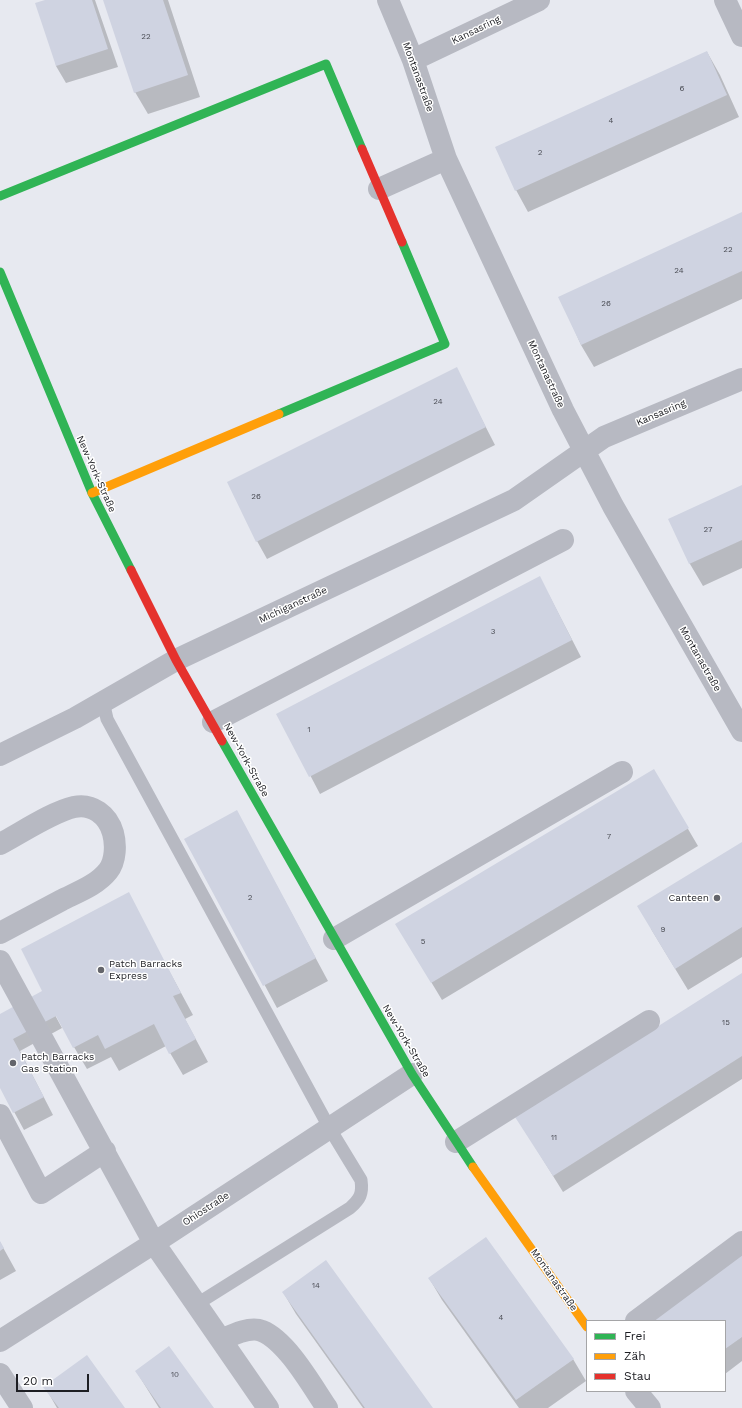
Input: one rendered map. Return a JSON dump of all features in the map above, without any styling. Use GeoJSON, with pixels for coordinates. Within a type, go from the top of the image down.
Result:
{"type":"FeatureCollection","features":[{"type":"Feature","properties":{"kind":"street","name":"Montanastraße"},"geometry":{"type":"LineString","coordinates":[[388,0],[413,60],[446,159],[584,452],[742,731]]}},
{"type":"Feature","properties":{"kind":"street","name":"Kansasring"},"geometry":{"type":"LineString","coordinates":[[413,60],[539,0]]}},
{"type":"Feature","properties":{"kind":"street"},"geometry":{"type":"LineString","coordinates":[[725,0],[742,36]]}},
{"type":"Feature","properties":{"kind":"street"},"geometry":{"type":"LineString","coordinates":[[0,196],[326,64],[445,344],[92,493]]}},
{"type":"Feature","properties":{"kind":"street"},"geometry":{"type":"LineString","coordinates":[[379,189],[446,159]]}},
{"type":"Feature","properties":{"kind":"street","name":"New-York-Straße"},"geometry":{"type":"LineString","coordinates":[[0,272],[92,493],[176,660],[412,1074],[456,1142],[521,1232]]}},
{"type":"Feature","properties":{"kind":"street","name":"Kansasring"},"geometry":{"type":"LineString","coordinates":[[584,452],[604,437],[742,379]]}},
{"type":"Feature","properties":{"kind":"street","name":"Michiganstraße"},"geometry":{"type":"LineString","coordinates":[[0,755],[104,701],[176,660],[514,500],[584,452]]}},
{"type":"Feature","properties":{"kind":"street"},"geometry":{"type":"LineString","coordinates":[[212,722],[563,540]]}},
{"type":"Feature","properties":{"kind":"street"},"geometry":{"type":"LineString","coordinates":[[334,939],[622,772]]}},
{"type":"Feature","properties":{"kind":"street"},"geometry":{"type":"LineString","coordinates":[[0,844],[74,807],[86,807],[94,809],[102,814],[112,832],[115,852],[109,870],[95,883],[0,933]]}},
{"type":"Feature","properties":{"kind":"street"},"geometry":{"type":"LineString","coordinates":[[0,961],[154,1243],[268,1408]]}},
{"type":"Feature","properties":{"kind":"street"},"geometry":{"type":"LineString","coordinates":[[456,1142],[649,1021]]}},
{"type":"Feature","properties":{"kind":"street","name":"Ohiostraße"},"geometry":{"type":"LineString","coordinates":[[0,1341],[330,1129],[412,1074]]}},
{"type":"Feature","properties":{"kind":"street"},"geometry":{"type":"LineString","coordinates":[[0,1115],[41,1193],[105,1151]]}},
{"type":"Feature","properties":{"kind":"street","name":"Montanastraße"},"geometry":{"type":"LineString","coordinates":[[521,1232],[586,1326]]}},
{"type":"Feature","properties":{"kind":"street"},"geometry":{"type":"LineString","coordinates":[[637,1320],[742,1242]]}},
{"type":"Feature","properties":{"kind":"street"},"geometry":{"type":"LineString","coordinates":[[221,1340],[241,1331],[261,1330],[282,1345],[327,1408]]}},
{"type":"Feature","properties":{"kind":"street"},"geometry":{"type":"LineString","coordinates":[[0,1374],[22,1408]]}},
{"type":"Feature","properties":{"kind":"street"},"geometry":{"type":"LineString","coordinates":[[637,1392],[650,1408]]}},
{"type":"Feature","properties":{"kind":"lane"},"geometry":{"type":"LineString","coordinates":[[104,701],[111,726],[330,1129],[361,1180],[363,1190],[360,1200],[196,1304]]}},
{"type":"Feature","properties":{"kind":"building"},"geometry":{"type":"Polygon","coordinates":[[[45,0],[92,0],[108,49],[56,66],[35,3],[45,0]]]}},
{"type":"Feature","properties":{"kind":"building"},"geometry":{"type":"Polygon","coordinates":[[[103,0],[163,0],[188,75],[134,93],[103,0]]]}},
{"type":"Feature","properties":{"kind":"building"},"geometry":{"type":"Polygon","coordinates":[[[707,51],[727,95],[515,191],[495,147],[707,51]]]}},
{"type":"Feature","properties":{"kind":"building"},"geometry":{"type":"Polygon","coordinates":[[[742,212],[742,271],[581,345],[558,297],[742,212]]]}},
{"type":"Feature","properties":{"kind":"building"},"geometry":{"type":"Polygon","coordinates":[[[457,367],[486,427],[256,542],[227,482],[457,367]]]}},
{"type":"Feature","properties":{"kind":"building"},"geometry":{"type":"Polygon","coordinates":[[[742,485],[742,540],[689,564],[668,519],[742,485]]]}},
{"type":"Feature","properties":{"kind":"building"},"geometry":{"type":"Polygon","coordinates":[[[540,576],[572,640],[309,777],[276,714],[540,576]]]}},
{"type":"Feature","properties":{"kind":"building"},"geometry":{"type":"Polygon","coordinates":[[[654,769],[689,828],[431,983],[395,924],[654,769]]]}},
{"type":"Feature","properties":{"kind":"building"},"geometry":{"type":"Polygon","coordinates":[[[237,810],[316,958],[263,986],[184,839],[237,810]]]}},
{"type":"Feature","properties":{"kind":"building"},"geometry":{"type":"Polygon","coordinates":[[[742,842],[742,927],[675,969],[637,906],[742,842]]]}},
{"type":"Feature","properties":{"kind":"building","name":"Patch Barracks Express"},"geometry":{"type":"Polygon","coordinates":[[[129,892],[181,993],[173,996],[196,1039],[169,1054],[154,1024],[105,1049],[98,1035],[73,1048],[56,1016],[13,1039],[44,1097],[13,1113],[0,1088],[0,1014],[42,991],[21,949],[129,892]]]}},
{"type":"Feature","properties":{"kind":"building"},"geometry":{"type":"Polygon","coordinates":[[[742,973],[742,1056],[553,1176],[515,1117],[742,973]]]}},
{"type":"Feature","properties":{"kind":"building"},"geometry":{"type":"Polygon","coordinates":[[[486,1237],[574,1359],[516,1400],[428,1278],[486,1237]]]}},
{"type":"Feature","properties":{"kind":"building"},"geometry":{"type":"Polygon","coordinates":[[[0,1241],[4,1248],[0,1251],[0,1241]]]}},
{"type":"Feature","properties":{"kind":"building"},"geometry":{"type":"Polygon","coordinates":[[[742,1253],[742,1337],[726,1348],[726,1320],[649,1320],[742,1253]]]}},
{"type":"Feature","properties":{"kind":"building"},"geometry":{"type":"Polygon","coordinates":[[[326,1260],[433,1408],[365,1408],[282,1292],[326,1260]]]}},
{"type":"Feature","properties":{"kind":"building"},"geometry":{"type":"Polygon","coordinates":[[[169,1346],[214,1408],[161,1408],[135,1371],[169,1346]]]}},
{"type":"Feature","properties":{"kind":"building"},"geometry":{"type":"Polygon","coordinates":[[[87,1355],[125,1408],[59,1408],[43,1387],[87,1355]]]}},
{"type":"Feature","properties":{"kind":"traffic: fast"},"geometry":{"type":"LineString","coordinates":[[0,196],[326,64],[362,149]]}},
{"type":"Feature","properties":{"kind":"traffic: fast"},"geometry":{"type":"LineString","coordinates":[[279,414],[445,344],[402,242]]}},
{"type":"Feature","properties":{"kind":"traffic: fast"},"geometry":{"type":"LineString","coordinates":[[0,272],[92,493],[131,570]]}},
{"type":"Feature","properties":{"kind":"traffic: fast"},"geometry":{"type":"LineString","coordinates":[[222,741],[412,1074],[473,1167]]}},
{"type":"Feature","properties":{"kind":"traffic: slow"},"geometry":{"type":"LineString","coordinates":[[92,493],[279,414]]}},
{"type":"Feature","properties":{"kind":"traffic: slow"},"geometry":{"type":"LineString","coordinates":[[473,1167],[586,1326]]}},
{"type":"Feature","properties":{"kind":"traffic: jam"},"geometry":{"type":"LineString","coordinates":[[362,149],[402,242]]}},
{"type":"Feature","properties":{"kind":"traffic: jam"},"geometry":{"type":"LineString","coordinates":[[131,570],[176,660],[222,741]]}},
{"type":"Feature","properties":{"kind":"place","name":"Canteen"},"geometry":{"type":"Point","coordinates":[717,898]}},
{"type":"Feature","properties":{"kind":"place","name":"Patch Barracks Express"},"geometry":{"type":"Point","coordinates":[101,970]}},
{"type":"Feature","properties":{"kind":"place","name":"Patch Barracks Gas Station"},"geometry":{"type":"Point","coordinates":[13,1063]}}]}
